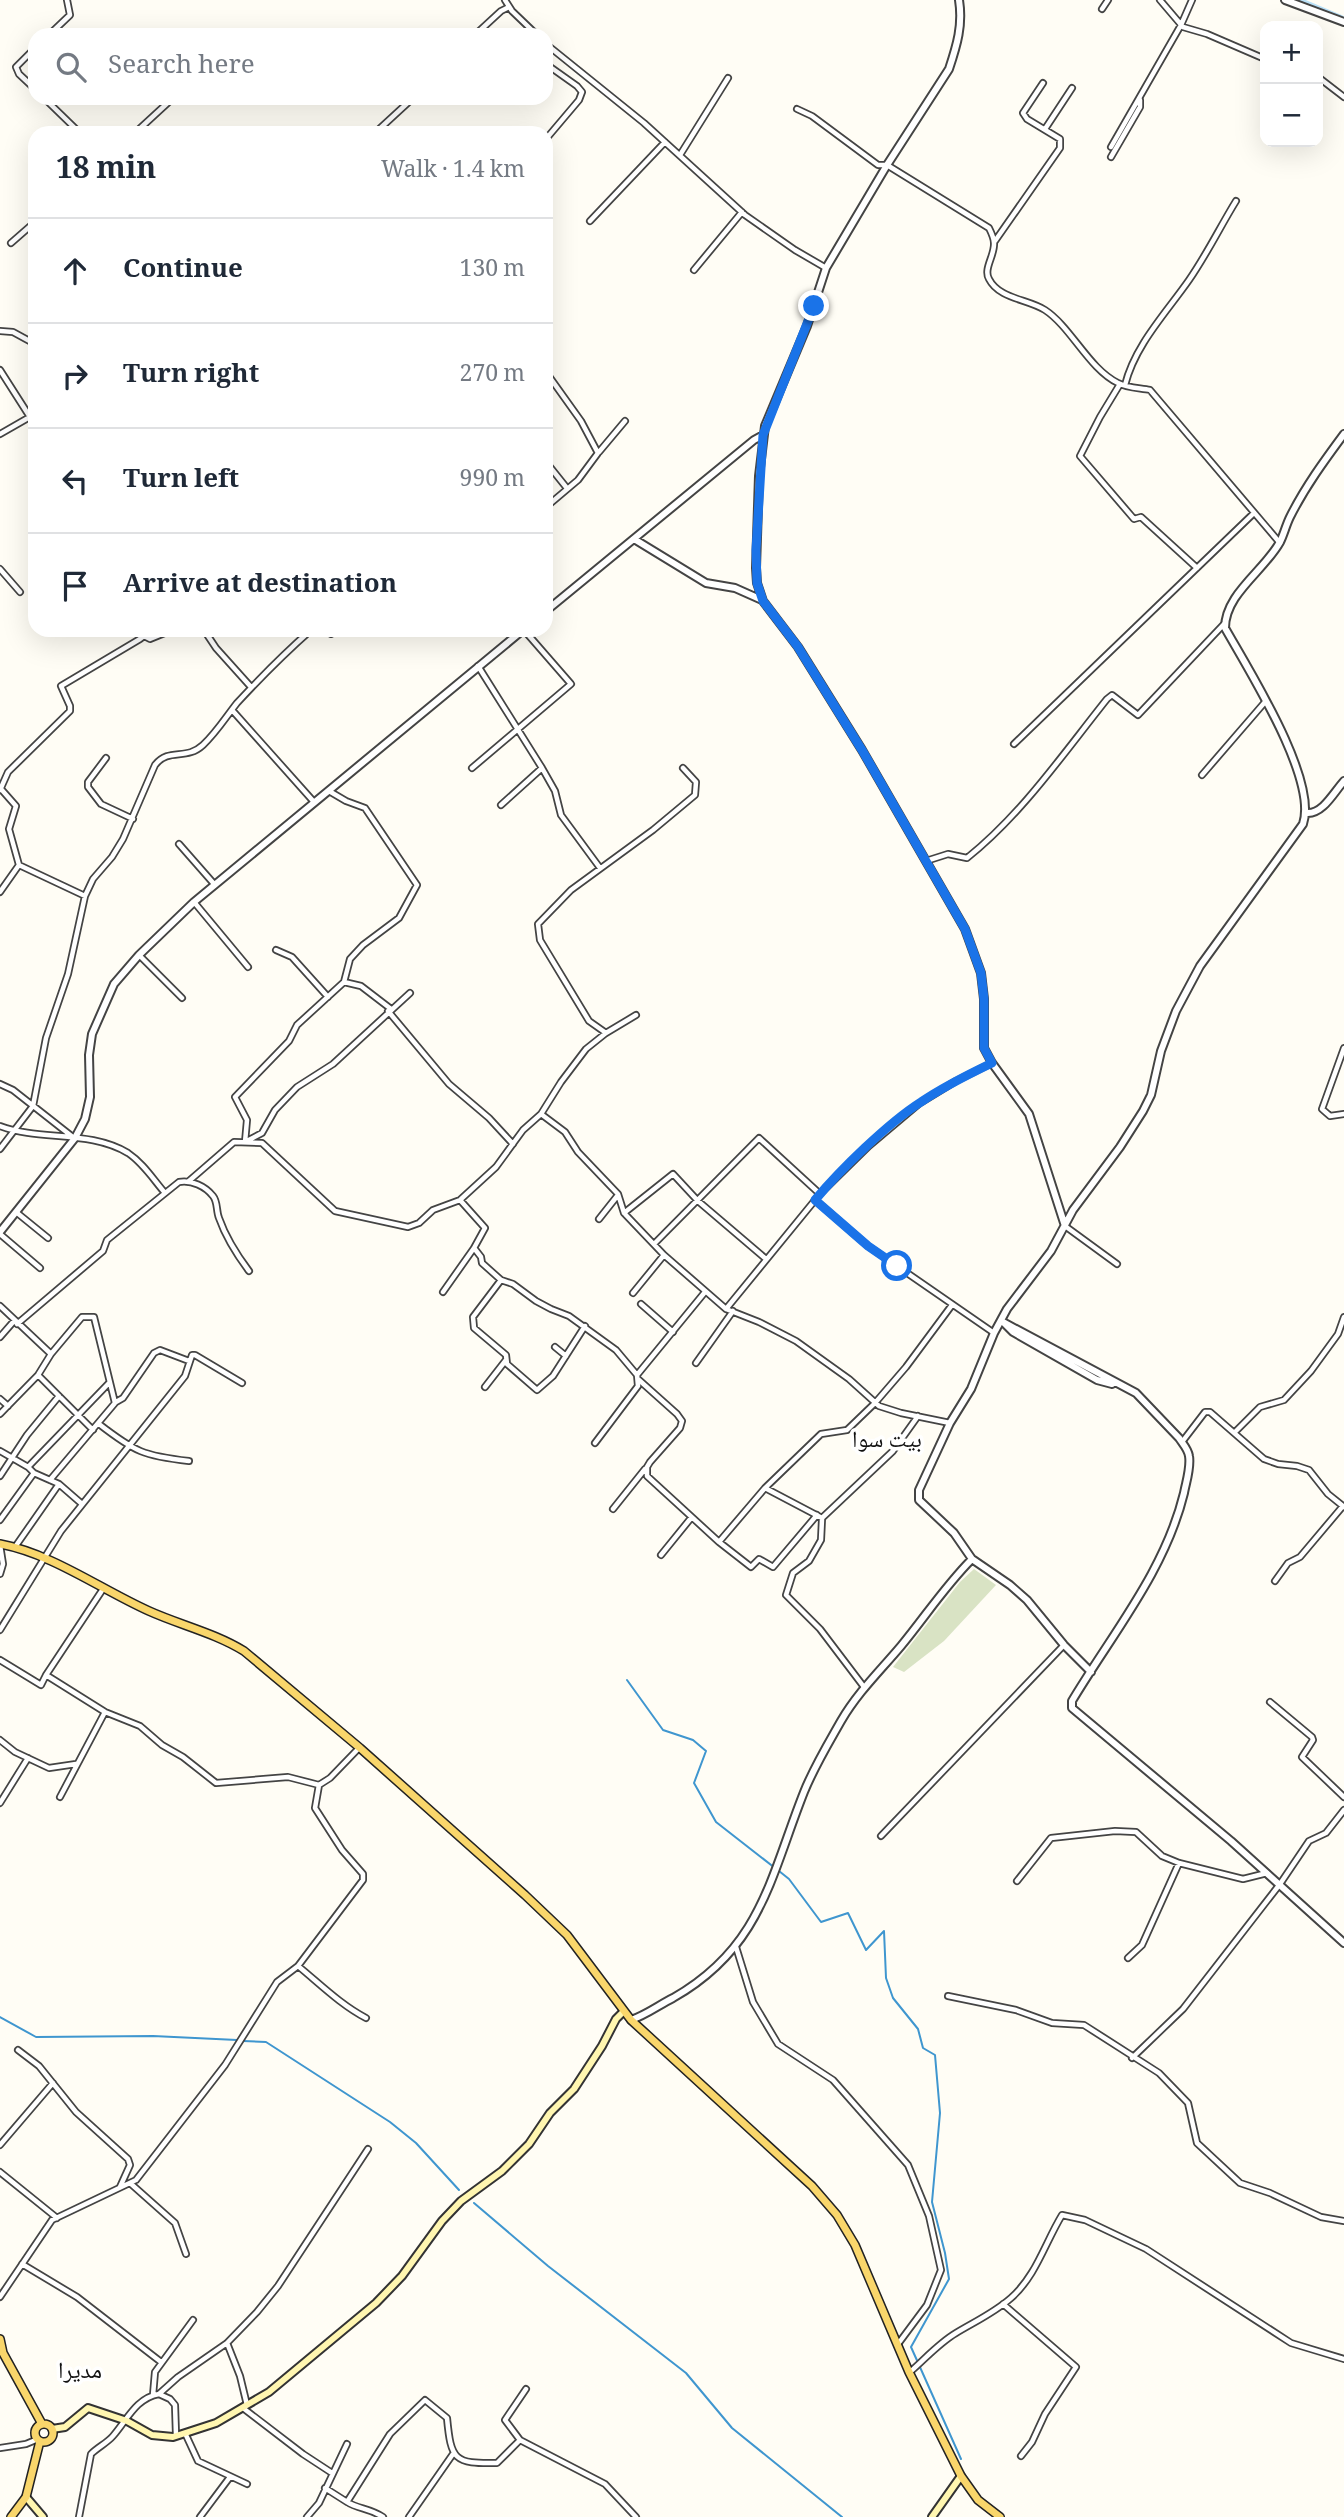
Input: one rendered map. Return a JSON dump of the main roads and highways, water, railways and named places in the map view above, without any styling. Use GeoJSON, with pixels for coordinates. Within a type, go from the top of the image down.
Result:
{"type":"FeatureCollection","features":[{"type":"Feature","properties":{"kind":"main road"},"geometry":{"type":"LineString","coordinates":[[0,1544],[44,1557],[103,1589],[244,1651],[360,1748],[567,1935],[623,2012],[813,2186],[829,2206],[855,2245],[909,2372],[961,2476],[978,2500],[1000,2517]]}},
{"type":"Feature","properties":{"kind":"main road"},"geometry":{"type":"LineString","coordinates":[[52,2429],[65,2427],[88,2408],[124,2420],[152,2435],[176,2435],[216,2423],[269,2392],[376,2303],[402,2276],[442,2221],[461,2201],[502,2171],[529,2144],[550,2113],[573,2089],[623,2012]]}},
{"type":"Feature","properties":{"kind":"main road"},"geometry":{"type":"LineString","coordinates":[[0,2340],[3,2353],[41,2424]]}},
{"type":"Feature","properties":{"kind":"main road"},"geometry":{"type":"LineString","coordinates":[[41,2424],[52,2429]]}},
{"type":"Feature","properties":{"kind":"main road"},"geometry":{"type":"LineString","coordinates":[[11,2517],[26,2497],[39,2440],[36,2431],[41,2424]]}},
{"type":"Feature","properties":{"kind":"main road"},"geometry":{"type":"LineString","coordinates":[[39,2440],[50,2440],[52,2429]]}},
{"type":"Feature","properties":{"kind":"main road"},"geometry":{"type":"LineString","coordinates":[[932,2517],[961,2476]]}},
{"type":"Feature","properties":{"kind":"main road"},"geometry":{"type":"LineString","coordinates":[[26,2497],[43,2517]]}},
{"type":"Feature","properties":{"kind":"waterway"},"geometry":{"type":"LineString","coordinates":[[1298,0],[1341,18]]}},
{"type":"Feature","properties":{"kind":"waterway"},"geometry":{"type":"LineString","coordinates":[[627,1680],[663,1730],[693,1740],[706,1751],[694,1783],[716,1822],[775,1868]]}},
{"type":"Feature","properties":{"kind":"waterway"},"geometry":{"type":"LineString","coordinates":[[779,1871],[789,1879],[821,1922],[848,1913],[866,1950],[884,1931],[886,1978],[893,1998],[918,2029],[923,2048],[935,2055],[940,2113],[932,2202],[949,2279],[911,2347],[961,2459]]}},
{"type":"Feature","properties":{"kind":"waterway"},"geometry":{"type":"LineString","coordinates":[[0,2017],[36,2037],[153,2036],[237,2040]]}},
{"type":"Feature","properties":{"kind":"waterway"},"geometry":{"type":"LineString","coordinates":[[243,2041],[266,2042],[390,2122],[416,2143],[459,2190]]}},
{"type":"Feature","properties":{"kind":"waterway"},"geometry":{"type":"LineString","coordinates":[[474,2203],[548,2266],[686,2373],[732,2428],[842,2517]]}},
{"type":"Feature","properties":{"kind":"district","name":"بيت سوا"},"geometry":{"type":"Point","coordinates":[887,1442]}},
{"type":"Feature","properties":{"kind":"district","name":"مديرا"},"geometry":{"type":"Point","coordinates":[80,2373]}}]}
